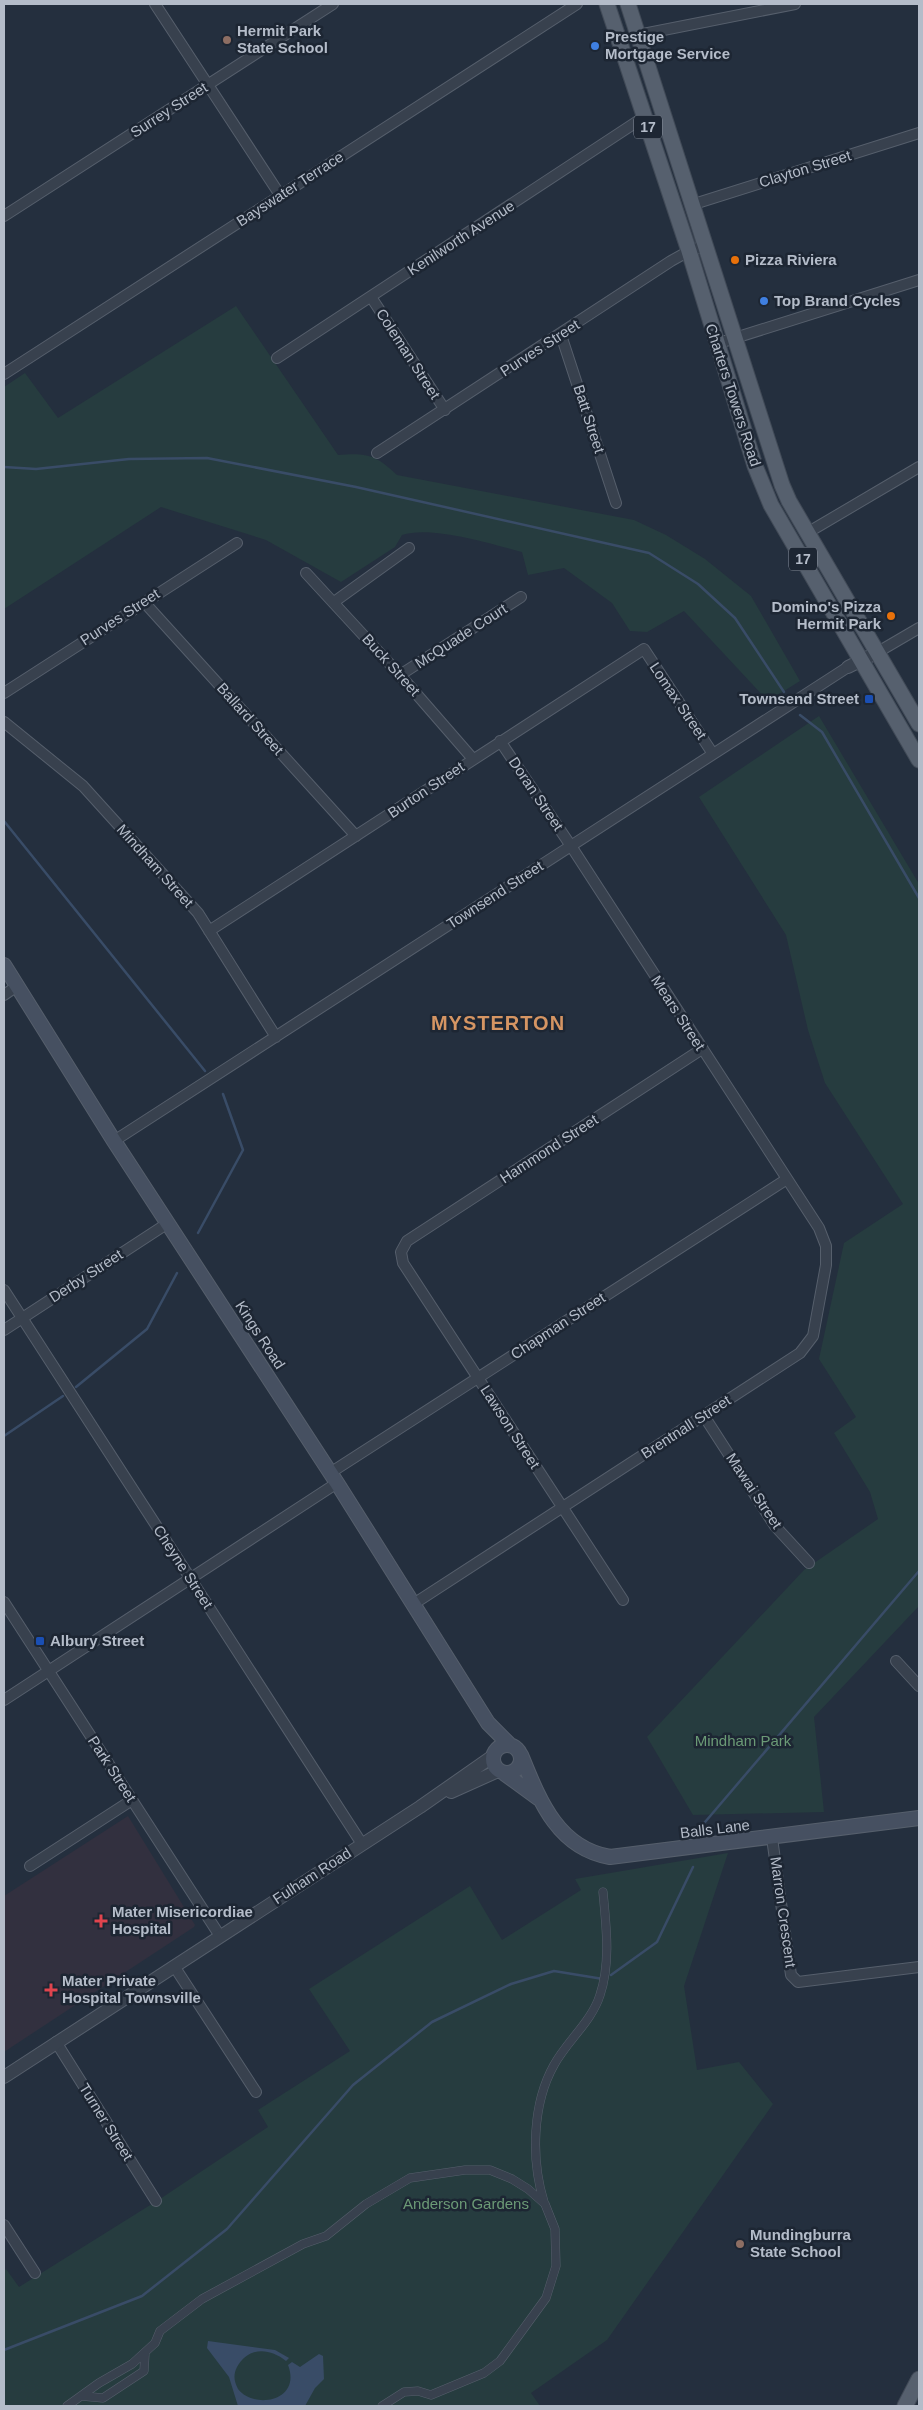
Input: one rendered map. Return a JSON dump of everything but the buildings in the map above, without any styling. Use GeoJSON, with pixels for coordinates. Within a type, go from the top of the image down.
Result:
{"type":"FeatureCollection","features":[{"type":"Feature","properties":{"kind":"main road","name":"Charters Towers Road"},"geometry":{"type":"LineString","coordinates":[[607,4],[689,251],[755,466],[771,505],[855,663],[919,760]]}},
{"type":"Feature","properties":{"kind":"main road","name":"Charters Towers Road"},"geometry":{"type":"LineString","coordinates":[[628,4],[775,468],[789,501],[919,724]]}},
{"type":"Feature","properties":{"kind":"main road","name":"Kings Road"},"geometry":{"type":"LineString","coordinates":[[4,965],[114,1141],[333,1478],[488,1723],[510,1745]]}},
{"type":"Feature","properties":{"kind":"main road","name":"Kings Road"},"geometry":{"type":"LineString","coordinates":[[488,1723],[494,1753]]}},
{"type":"Feature","properties":{"kind":"main road"},"geometry":{"type":"LineString","coordinates":[[505,1745],[510,1745],[521,1755],[518,1769],[514,1772],[501,1772],[494,1766],[494,1753],[505,1745]]}},
{"type":"Feature","properties":{"kind":"main road","name":"Balls Lane"},"geometry":{"type":"LineString","coordinates":[[521,1755],[539,1798],[565,1835],[574,1844],[598,1855],[619,1857],[919,1818]]}},
{"type":"Feature","properties":{"kind":"main road","name":"Balls Lane"},"geometry":{"type":"LineString","coordinates":[[501,1772],[539,1798]]}},
{"type":"Feature","properties":{"kind":"main road"},"geometry":{"type":"LineString","coordinates":[[905,2406],[919,2380]]}},
{"type":"Feature","properties":{"kind":"street"},"geometry":{"type":"LineString","coordinates":[[156,4],[280,195]]}},
{"type":"Feature","properties":{"kind":"street","name":"Surrey Street"},"geometry":{"type":"LineString","coordinates":[[4,216],[334,4]]}},
{"type":"Feature","properties":{"kind":"street","name":"Bayswater Terrace"},"geometry":{"type":"LineString","coordinates":[[4,374],[577,4]]}},
{"type":"Feature","properties":{"kind":"street"},"geometry":{"type":"LineString","coordinates":[[638,35],[795,4]]}},
{"type":"Feature","properties":{"kind":"street","name":"Kenilworth Avenue"},"geometry":{"type":"LineString","coordinates":[[277,358],[644,118]]}},
{"type":"Feature","properties":{"kind":"street","name":"Clayton Street"},"geometry":{"type":"LineString","coordinates":[[691,205],[919,133]]}},
{"type":"Feature","properties":{"kind":"street","name":"Purves Street"},"geometry":{"type":"LineString","coordinates":[[377,452],[562,335],[689,251],[704,246]]}},
{"type":"Feature","properties":{"kind":"street"},"geometry":{"type":"LineString","coordinates":[[716,344],[919,280]]}},
{"type":"Feature","properties":{"kind":"street","name":"Coleman Street"},"geometry":{"type":"LineString","coordinates":[[371,297],[445,410]]}},
{"type":"Feature","properties":{"kind":"street","name":"Batt Street"},"geometry":{"type":"LineString","coordinates":[[562,335],[616,503]]}},
{"type":"Feature","properties":{"kind":"street"},"geometry":{"type":"LineString","coordinates":[[807,533],[919,467]]}},
{"type":"Feature","properties":{"kind":"street","name":"Purves Street"},"geometry":{"type":"LineString","coordinates":[[4,693],[238,543]]}},
{"type":"Feature","properties":{"kind":"street"},"geometry":{"type":"LineString","coordinates":[[334,602],[409,548]]}},
{"type":"Feature","properties":{"kind":"street","name":"Buck Street"},"geometry":{"type":"LineString","coordinates":[[306,573],[400,675],[473,759]]}},
{"type":"Feature","properties":{"kind":"street","name":"McQuade Court"},"geometry":{"type":"LineString","coordinates":[[400,675],[521,598]]}},
{"type":"Feature","properties":{"kind":"street","name":"Ballard Street"},"geometry":{"type":"LineString","coordinates":[[144,602],[356,836]]}},
{"type":"Feature","properties":{"kind":"street"},"geometry":{"type":"LineString","coordinates":[[878,652],[919,628]]}},
{"type":"Feature","properties":{"kind":"street","name":"Burton Street"},"geometry":{"type":"LineString","coordinates":[[209,931],[644,649]]}},
{"type":"Feature","properties":{"kind":"street","name":"Lomax Street"},"geometry":{"type":"LineString","coordinates":[[644,649],[713,754]]}},
{"type":"Feature","properties":{"kind":"street","name":"Townsend Street"},"geometry":{"type":"LineString","coordinates":[[114,1141],[855,663],[878,652]]}},
{"type":"Feature","properties":{"kind":"street","name":"Mindham Street"},"geometry":{"type":"LineString","coordinates":[[4,722],[83,786],[198,913],[276,1037]]}},
{"type":"Feature","properties":{"kind":"street","name":"Doran Street"},"geometry":{"type":"LineString","coordinates":[[500,741],[572,846]]}},
{"type":"Feature","properties":{"kind":"street","name":"Mears Street"},"geometry":{"type":"LineString","coordinates":[[572,846],[786,1179]]}},
{"type":"Feature","properties":{"kind":"street"},"geometry":{"type":"LineString","coordinates":[[4,995],[17,986]]}},
{"type":"Feature","properties":{"kind":"street","name":"Hammond Street"},"geometry":{"type":"LineString","coordinates":[[401,1252],[407,1242],[702,1049]]}},
{"type":"Feature","properties":{"kind":"street","name":"Chapman Street"},"geometry":{"type":"LineString","coordinates":[[333,1478],[478,1378],[786,1179]]}},
{"type":"Feature","properties":{"kind":"street","name":"Brentnall Street"},"geometry":{"type":"LineString","coordinates":[[412,1605],[562,1506],[795,1357],[808,1345],[813,1336],[826,1265],[826,1246],[819,1228],[786,1179]]}},
{"type":"Feature","properties":{"kind":"street","name":"Derby Street"},"geometry":{"type":"LineString","coordinates":[[4,1330],[168,1223]]}},
{"type":"Feature","properties":{"kind":"street","name":"Lawson Street"},"geometry":{"type":"LineString","coordinates":[[401,1252],[403,1263],[623,1600]]}},
{"type":"Feature","properties":{"kind":"street","name":"Cheyne Street"},"geometry":{"type":"LineString","coordinates":[[4,1290],[362,1844]]}},
{"type":"Feature","properties":{"kind":"street","name":"Mawai Street"},"geometry":{"type":"LineString","coordinates":[[704,1416],[775,1526],[809,1563]]}},
{"type":"Feature","properties":{"kind":"street"},"geometry":{"type":"LineString","coordinates":[[4,1700],[190,1578],[333,1478]]}},
{"type":"Feature","properties":{"kind":"street","name":"Park Street"},"geometry":{"type":"LineString","coordinates":[[4,1602],[220,1936]]}},
{"type":"Feature","properties":{"kind":"street"},"geometry":{"type":"LineString","coordinates":[[896,1661],[919,1686]]}},
{"type":"Feature","properties":{"kind":"street","name":"Fulham Road"},"geometry":{"type":"LineString","coordinates":[[4,2076],[420,1807],[494,1753]]}},
{"type":"Feature","properties":{"kind":"street","name":"Fulham Road"},"geometry":{"type":"LineString","coordinates":[[420,1807],[501,1772]]}},
{"type":"Feature","properties":{"kind":"street"},"geometry":{"type":"LineString","coordinates":[[30,1866],[132,1800]]}},
{"type":"Feature","properties":{"kind":"street","name":"Marron Crescent"},"geometry":{"type":"LineString","coordinates":[[772,1838],[791,1975],[798,1982],[919,1968]]}},
{"type":"Feature","properties":{"kind":"street"},"geometry":{"type":"LineString","coordinates":[[382,2406],[404,2392],[418,2391],[431,2395],[484,2373],[500,2361],[546,2298],[556,2266],[555,2229],[538,2184],[535,2160],[540,2105],[554,2065],[600,1997],[604,1979],[606,1944],[602,1892]]}},
{"type":"Feature","properties":{"kind":"street"},"geometry":{"type":"LineString","coordinates":[[174,1966],[256,2092]]}},
{"type":"Feature","properties":{"kind":"street","name":"Turner Street"},"geometry":{"type":"LineString","coordinates":[[56,2042],[156,2201]]}},
{"type":"Feature","properties":{"kind":"street"},"geometry":{"type":"LineString","coordinates":[[67,2406],[145,2354],[155,2342],[160,2331],[202,2299],[303,2244],[326,2236],[366,2204],[410,2178],[465,2170],[490,2170],[512,2179],[528,2189],[545,2204]]}},
{"type":"Feature","properties":{"kind":"street"},"geometry":{"type":"LineString","coordinates":[[4,2225],[35,2273]]}},
{"type":"Feature","properties":{"kind":"street"},"geometry":{"type":"LineString","coordinates":[[81,2396],[103,2398],[144,2371],[145,2354]]}},
{"type":"Feature","properties":{"kind":"shaded area","name":"Mater Private Hospital Townsville"},"geometry":{"type":"Polygon","coordinates":[[[128,1816],[195,1925],[194,1927],[4,2052],[4,1896],[128,1816]]]}},
{"type":"Feature","properties":{"kind":"green space"},"geometry":{"type":"Polygon","coordinates":[[[236,306],[338,455],[356,454],[370,456],[397,475],[634,520],[666,535],[705,559],[751,596],[800,681],[768,701],[684,611],[647,632],[630,631],[612,603],[564,568],[528,575],[522,552],[478,540],[429,532],[402,535],[395,547],[341,582],[266,540],[161,507],[4,609],[4,387],[25,373],[58,418],[236,306]]]}},
{"type":"Feature","properties":{"kind":"green space","name":"Mindham Park"},"geometry":{"type":"Polygon","coordinates":[[[819,716],[919,884],[919,1606],[814,1717],[824,1812],[693,1815],[647,1737],[804,1570],[878,1519],[870,1492],[834,1433],[856,1417],[819,1359],[844,1243],[903,1204],[825,1083],[808,1030],[786,935],[699,797],[819,716]]]}},
{"type":"Feature","properties":{"kind":"green space","name":"Anderson Gardens"},"geometry":{"type":"Polygon","coordinates":[[[728,1853],[684,1986],[697,2070],[739,2062],[773,2104],[607,2340],[531,2393],[540,2406],[4,2406],[4,2271],[6,2269],[19,2287],[163,2197],[268,2127],[258,2110],[350,2051],[309,1989],[470,1886],[502,1940],[581,1890],[575,1879],[728,1853]]]}},
{"type":"Feature","properties":{"kind":"water"},"geometry":{"type":"Polygon","coordinates":[[[208,2341],[275,2350],[289,2358],[286,2361],[273,2353],[259,2351],[242,2360],[235,2373],[238,2389],[245,2395],[255,2399],[265,2400],[283,2394],[288,2387],[291,2377],[288,2365],[292,2362],[300,2367],[319,2354],[323,2356],[324,2379],[315,2388],[305,2406],[238,2406],[229,2377],[207,2348],[208,2341]]]}},
{"type":"Feature","properties":{"kind":"waterway"},"geometry":{"type":"LineString","coordinates":[[4,467],[36,469],[129,459],[207,458],[356,487],[649,553],[698,584],[735,618],[784,692]]}},
{"type":"Feature","properties":{"kind":"waterway"},"geometry":{"type":"LineString","coordinates":[[800,715],[822,732],[919,898]]}},
{"type":"Feature","properties":{"kind":"waterway"},"geometry":{"type":"LineString","coordinates":[[4,821],[205,1071]]}},
{"type":"Feature","properties":{"kind":"waterway"},"geometry":{"type":"LineString","coordinates":[[198,1233],[243,1150],[223,1094]]}},
{"type":"Feature","properties":{"kind":"waterway"},"geometry":{"type":"LineString","coordinates":[[76,1387],[147,1329],[177,1273]]}},
{"type":"Feature","properties":{"kind":"waterway"},"geometry":{"type":"LineString","coordinates":[[4,1436],[63,1396]]}},
{"type":"Feature","properties":{"kind":"waterway"},"geometry":{"type":"LineString","coordinates":[[694,1835],[919,1571]]}},
{"type":"Feature","properties":{"kind":"waterway"},"geometry":{"type":"LineString","coordinates":[[611,1975],[657,1942],[693,1867]]}},
{"type":"Feature","properties":{"kind":"waterway"},"geometry":{"type":"LineString","coordinates":[[4,2350],[142,2296],[227,2229],[353,2085],[432,2022],[511,1984],[554,1971],[603,1979]]}},
{"type":"Feature","properties":{"kind":"place","name":"Hermit Park State School"},"geometry":{"type":"Point","coordinates":[227,40]}},
{"type":"Feature","properties":{"kind":"place","name":"Prestige Mortgage Service"},"geometry":{"type":"Point","coordinates":[595,46]}},
{"type":"Feature","properties":{"kind":"place","name":"Pizza Riviera"},"geometry":{"type":"Point","coordinates":[735,260]}},
{"type":"Feature","properties":{"kind":"place","name":"Top Brand Cycles"},"geometry":{"type":"Point","coordinates":[764,301]}},
{"type":"Feature","properties":{"kind":"place","name":"Domino's Pizza Hermit Park"},"geometry":{"type":"Point","coordinates":[891,616]}},
{"type":"Feature","properties":{"kind":"place","name":"Townsend Street"},"geometry":{"type":"Point","coordinates":[869,699]}},
{"type":"Feature","properties":{"kind":"place","name":"Albury Street"},"geometry":{"type":"Point","coordinates":[40,1641]}},
{"type":"Feature","properties":{"kind":"place","name":"Mater Misericordiae Hospital"},"geometry":{"type":"Point","coordinates":[101,1921]}},
{"type":"Feature","properties":{"kind":"place","name":"Mater Private Hospital Townsville"},"geometry":{"type":"Point","coordinates":[51,1990]}},
{"type":"Feature","properties":{"kind":"place","name":"Mundingburra State School"},"geometry":{"type":"Point","coordinates":[740,2244]}},
{"type":"Feature","properties":{"kind":"district","name":"MYSTERTON"},"geometry":{"type":"Point","coordinates":[498,1023]}}]}
